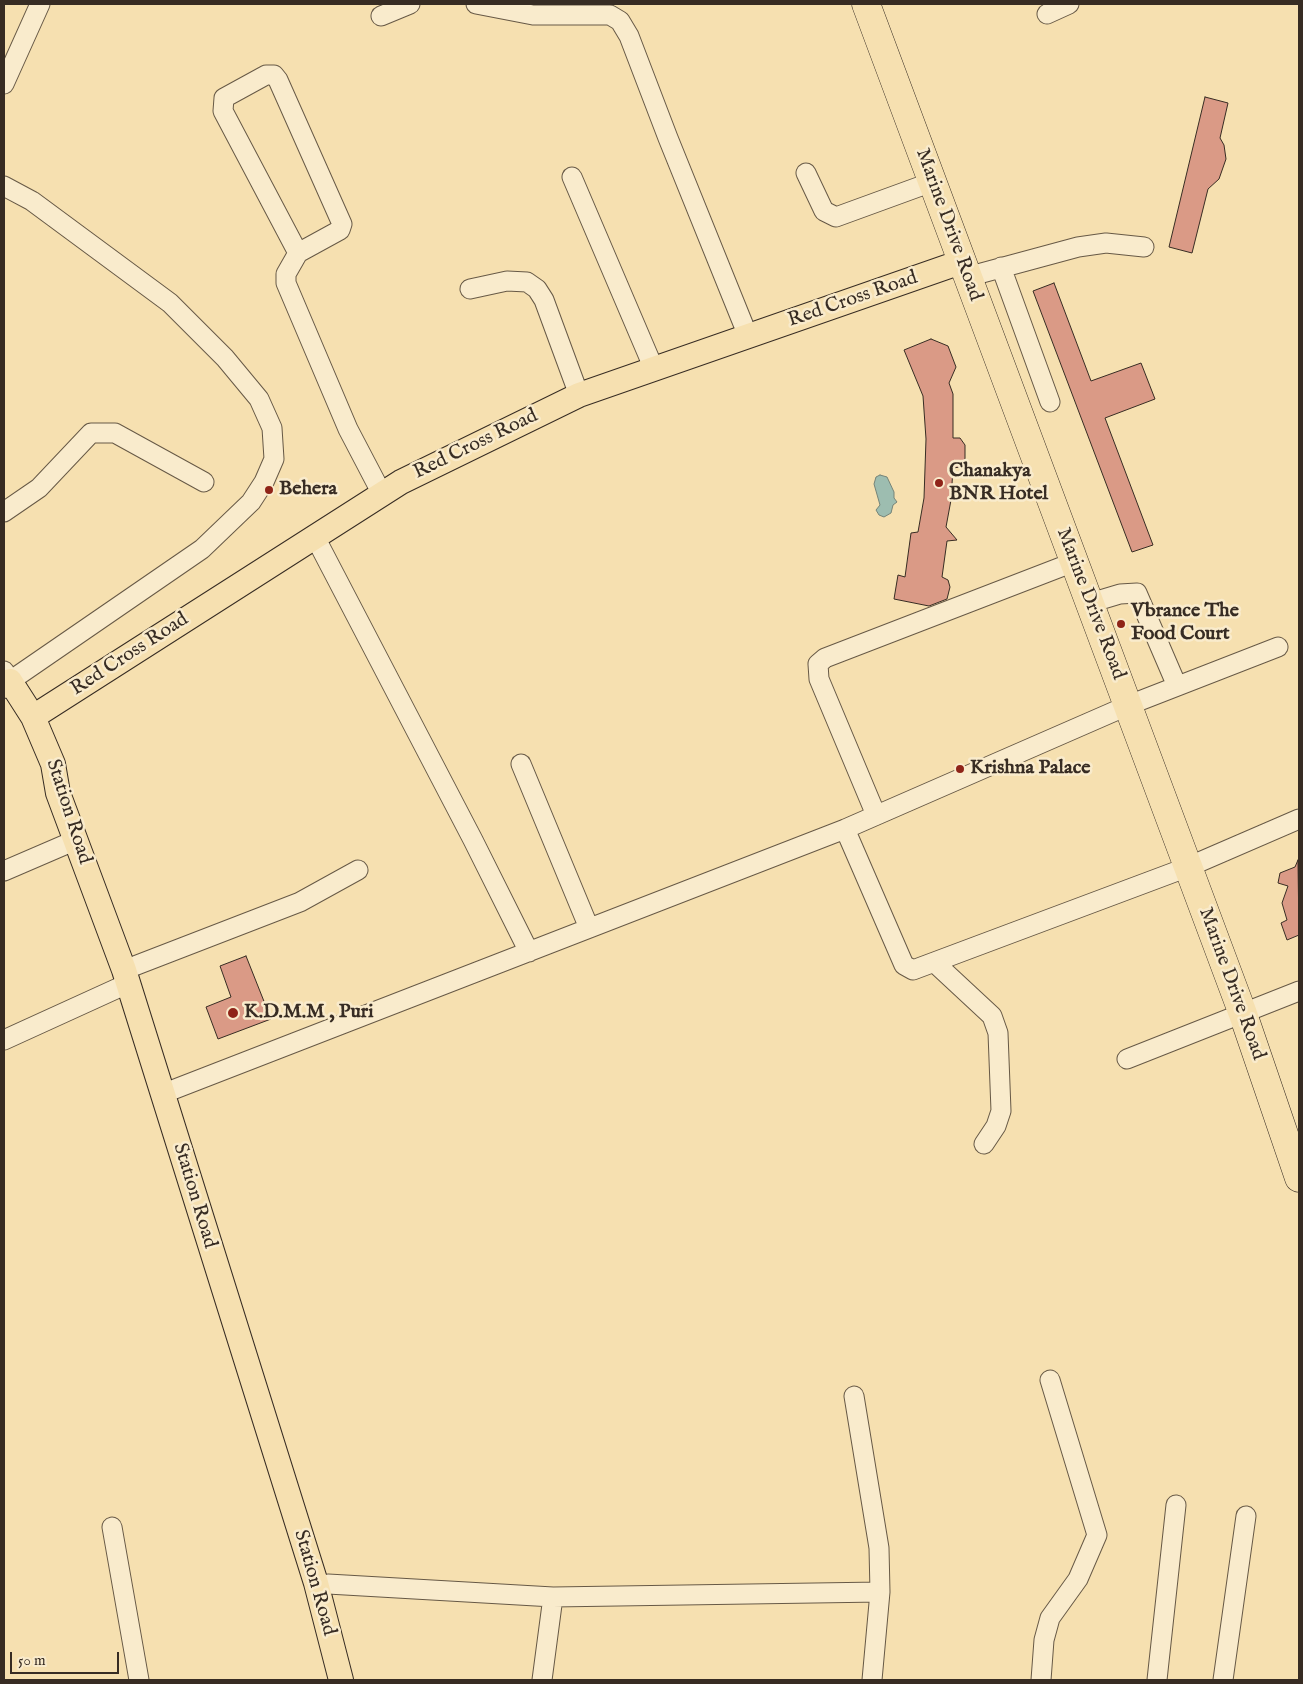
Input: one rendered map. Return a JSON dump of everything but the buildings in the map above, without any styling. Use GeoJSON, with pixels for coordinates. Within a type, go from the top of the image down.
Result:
{"type":"FeatureCollection","features":[{"type":"Feature","properties":{"kind":"highway","name":"Marine Drive Road"},"geometry":{"type":"LineString","coordinates":[[866,4],[1243,1014],[1297,1173]]}},
{"type":"Feature","properties":{"kind":"main road","name":"Red Cross Road"},"geometry":{"type":"LineString","coordinates":[[33,717],[401,482],[579,395],[748,336],[964,270]]}},
{"type":"Feature","properties":{"kind":"main road","name":"Station Road"},"geometry":{"type":"LineString","coordinates":[[6,679],[33,717],[53,764],[58,793],[129,973],[169,1092],[316,1584],[341,1680]]}},
{"type":"Feature","properties":{"kind":"main road"},"geometry":{"type":"LineString","coordinates":[[53,764],[71,790],[129,973]]}},
{"type":"Feature","properties":{"kind":"main road"},"geometry":{"type":"LineString","coordinates":[[169,1092],[328,1584],[355,1680]]}},
{"type":"Feature","properties":{"kind":"street"},"geometry":{"type":"LineString","coordinates":[[4,84],[40,4]]}},
{"type":"Feature","properties":{"kind":"street"},"geometry":{"type":"LineString","coordinates":[[381,16],[410,4]]}},
{"type":"Feature","properties":{"kind":"street"},"geometry":{"type":"LineString","coordinates":[[476,4],[534,15],[610,15],[620,21],[629,36],[748,336]]}},
{"type":"Feature","properties":{"kind":"street"},"geometry":{"type":"LineString","coordinates":[[1047,14],[1069,4]]}},
{"type":"Feature","properties":{"kind":"street"},"geometry":{"type":"LineString","coordinates":[[298,253],[223,111],[224,98],[266,75],[274,76],[278,80],[342,224],[340,230],[298,253],[286,274],[289,292],[348,429],[382,494]]}},
{"type":"Feature","properties":{"kind":"street"},"geometry":{"type":"LineString","coordinates":[[806,173],[824,210],[836,216],[932,182]]}},
{"type":"Feature","properties":{"kind":"street"},"geometry":{"type":"LineString","coordinates":[[572,176],[654,369]]}},
{"type":"Feature","properties":{"kind":"street"},"geometry":{"type":"LineString","coordinates":[[4,186],[32,201],[170,303],[225,358],[259,399],[272,428],[274,459],[264,482],[251,502],[202,549],[6,679]]}},
{"type":"Feature","properties":{"kind":"street"},"geometry":{"type":"LineString","coordinates":[[964,270],[1001,267],[1078,247],[1106,243],[1144,247]]}},
{"type":"Feature","properties":{"kind":"street"},"geometry":{"type":"LineString","coordinates":[[1001,267],[1050,402]]}},
{"type":"Feature","properties":{"kind":"street"},"geometry":{"type":"LineString","coordinates":[[470,289],[507,281],[527,282],[537,289],[544,300],[579,395]]}},
{"type":"Feature","properties":{"kind":"street"},"geometry":{"type":"LineString","coordinates":[[4,512],[39,488],[91,433],[115,433],[204,482]]}},
{"type":"Feature","properties":{"kind":"street"},"geometry":{"type":"LineString","coordinates":[[315,537],[473,840],[529,952]]}},
{"type":"Feature","properties":{"kind":"street"},"geometry":{"type":"LineString","coordinates":[[876,815],[818,679],[818,664],[825,658],[1074,562]]}},
{"type":"Feature","properties":{"kind":"street"},"geometry":{"type":"LineString","coordinates":[[1090,604],[1120,594],[1137,593],[1141,596],[1178,686]]}},
{"type":"Feature","properties":{"kind":"street"},"geometry":{"type":"LineString","coordinates":[[169,1092],[845,828],[1129,705],[1278,646]]}},
{"type":"Feature","properties":{"kind":"street"},"geometry":{"type":"LineString","coordinates":[[521,764],[589,928]]}},
{"type":"Feature","properties":{"kind":"street"},"geometry":{"type":"LineString","coordinates":[[845,828],[904,964],[913,970],[1188,867],[1299,819]]}},
{"type":"Feature","properties":{"kind":"street"},"geometry":{"type":"LineString","coordinates":[[4,871],[76,840]]}},
{"type":"Feature","properties":{"kind":"street"},"geometry":{"type":"LineString","coordinates":[[4,1040],[129,973],[300,902],[358,870]]}},
{"type":"Feature","properties":{"kind":"street"},"geometry":{"type":"LineString","coordinates":[[934,963],[992,1016],[998,1034],[1001,1111],[996,1126],[984,1144]]}},
{"type":"Feature","properties":{"kind":"street"},"geometry":{"type":"LineString","coordinates":[[1128,1059],[1299,991]]}},
{"type":"Feature","properties":{"kind":"street"},"geometry":{"type":"LineString","coordinates":[[1041,1680],[1044,1640],[1050,1618],[1078,1579],[1098,1535],[1050,1380]]}},
{"type":"Feature","properties":{"kind":"street"},"geometry":{"type":"LineString","coordinates":[[854,1396],[880,1548],[880,1592],[872,1680]]}},
{"type":"Feature","properties":{"kind":"street"},"geometry":{"type":"LineString","coordinates":[[1158,1680],[1176,1505]]}},
{"type":"Feature","properties":{"kind":"street"},"geometry":{"type":"LineString","coordinates":[[1223,1680],[1246,1516]]}},
{"type":"Feature","properties":{"kind":"street"},"geometry":{"type":"LineString","coordinates":[[112,1527],[139,1680]]}},
{"type":"Feature","properties":{"kind":"street"},"geometry":{"type":"LineString","coordinates":[[328,1584],[553,1597],[880,1592]]}},
{"type":"Feature","properties":{"kind":"street"},"geometry":{"type":"LineString","coordinates":[[542,1680],[553,1597]]}},
{"type":"Feature","properties":{"kind":"shaded area"},"geometry":{"type":"Polygon","coordinates":[[[880,475],[887,477],[897,502],[893,505],[891,513],[884,517],[879,515],[876,510],[880,505],[874,484],[876,477],[880,475]]]}},
{"type":"Feature","properties":{"kind":"place","name":"Chanakya BNR Hotel"},"geometry":{"type":"Point","coordinates":[939,483]}},
{"type":"Feature","properties":{"kind":"place","name":"Behera"},"geometry":{"type":"Point","coordinates":[269,490]}},
{"type":"Feature","properties":{"kind":"place","name":"Vbrance The Food Court"},"geometry":{"type":"Point","coordinates":[1121,624]}},
{"type":"Feature","properties":{"kind":"place","name":"Krishna Palace"},"geometry":{"type":"Point","coordinates":[960,769]}},
{"type":"Feature","properties":{"kind":"place","name":"K.D.M.M , Puri"},"geometry":{"type":"Point","coordinates":[233,1013]}}]}
